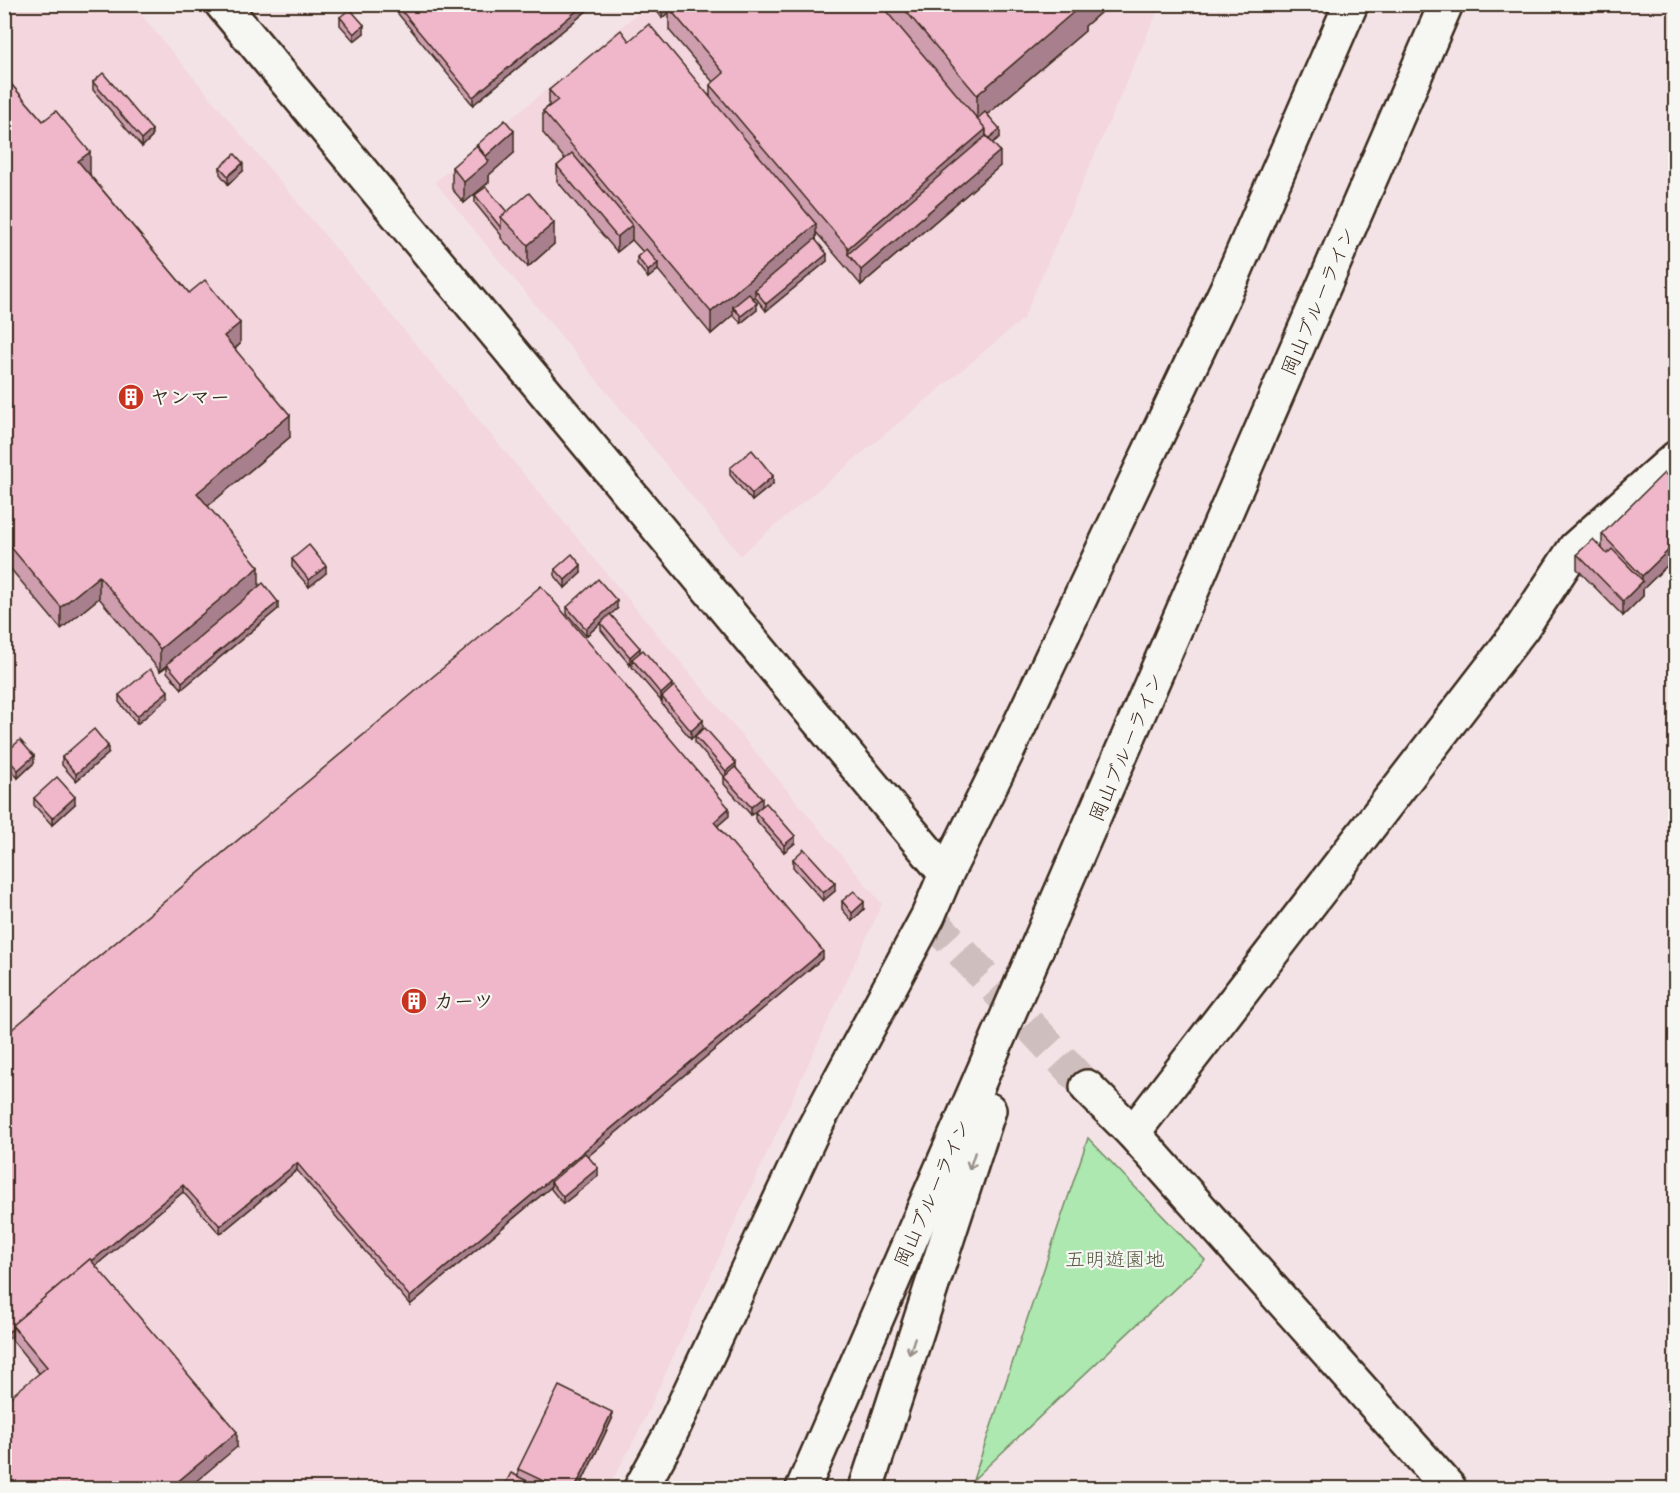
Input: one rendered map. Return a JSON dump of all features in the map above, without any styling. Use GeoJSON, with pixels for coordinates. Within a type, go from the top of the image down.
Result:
{"type":"FeatureCollection","features":[{"type":"Feature","properties":{"kind":"street"},"geometry":{"type":"LineString","coordinates":[[222,4],[946,873]]}},
{"type":"Feature","properties":{"kind":"street"},"geometry":{"type":"LineString","coordinates":[[641,1488],[668,1439],[812,1132],[928,916],[946,873],[1005,756],[1232,278],[1351,4]]}},
{"type":"Feature","properties":{"kind":"street","name":"岡山ブルーライン"},"geometry":{"type":"LineString","coordinates":[[803,1488],[1049,925],[1446,4]]}},
{"type":"Feature","properties":{"kind":"street"},"geometry":{"type":"LineString","coordinates":[[1133,1133],[1522,628],[1575,548],[1676,458]]}},
{"type":"Feature","properties":{"kind":"street"},"geometry":{"type":"LineString","coordinates":[[866,1488],[1049,925]]}},
{"type":"Feature","properties":{"kind":"street"},"geometry":{"type":"LineString","coordinates":[[1087,1087],[1133,1133],[1449,1488]]}},
{"type":"Feature","properties":{"kind":"shaded area"},"geometry":{"type":"Polygon","coordinates":[[[5,5],[133,5],[882,904],[637,1435],[608,1488],[5,1488],[5,5]]]}},
{"type":"Feature","properties":{"kind":"shaded area"},"geometry":{"type":"Polygon","coordinates":[[[648,5],[1160,5],[1023,319],[740,555],[435,182],[648,5]]]}},
{"type":"Feature","properties":{"kind":"green space","name":"五明遊園地"},"geometry":{"type":"Polygon","coordinates":[[[1088,1138],[1205,1260],[973,1480],[1088,1138]]]}},
{"type":"Feature","properties":{"kind":"building"},"geometry":{"type":"Polygon","coordinates":[[[396,4],[585,4],[473,97],[396,4]]]}},
{"type":"Feature","properties":{"kind":"building"},"geometry":{"type":"Polygon","coordinates":[[[657,4],[669,4],[662,10],[657,4]]]}},
{"type":"Feature","properties":{"kind":"building"},"geometry":{"type":"Polygon","coordinates":[[[673,4],[880,4],[986,129],[848,248],[710,85],[724,73],[669,8],[673,4]]]}},
{"type":"Feature","properties":{"kind":"building"},"geometry":{"type":"Polygon","coordinates":[[[900,4],[1083,4],[977,95],[900,4]]]}},
{"type":"Feature","properties":{"kind":"building"},"geometry":{"type":"Polygon","coordinates":[[[350,9],[364,25],[354,34],[340,17],[350,9]]]}},
{"type":"Feature","properties":{"kind":"building"},"geometry":{"type":"Polygon","coordinates":[[[649,24],[816,224],[711,312],[543,111],[558,100],[549,90],[621,30],[629,41],[649,24]]]}},
{"type":"Feature","properties":{"kind":"building"},"geometry":{"type":"Polygon","coordinates":[[[103,73],[152,130],[142,139],[93,82],[103,73]]]}},
{"type":"Feature","properties":{"kind":"building","name":"ヤンマー"},"geometry":{"type":"Polygon","coordinates":[[[4,76],[43,121],[56,111],[90,152],[78,161],[189,293],[205,280],[240,323],[224,336],[290,415],[197,493],[259,567],[160,649],[99,576],[61,607],[4,539],[4,76]]]}},
{"type":"Feature","properties":{"kind":"building"},"geometry":{"type":"Polygon","coordinates":[[[985,112],[1000,129],[989,138],[986,135],[986,129],[977,119],[985,112]]]}},
{"type":"Feature","properties":{"kind":"building"},"geometry":{"type":"Polygon","coordinates":[[[505,120],[514,131],[486,156],[477,145],[505,120]]]}},
{"type":"Feature","properties":{"kind":"building"},"geometry":{"type":"Polygon","coordinates":[[[986,136],[1000,151],[861,270],[848,254],[986,136]]]}},
{"type":"Feature","properties":{"kind":"building"},"geometry":{"type":"Polygon","coordinates":[[[476,146],[489,161],[464,182],[452,167],[476,146]]]}},
{"type":"Feature","properties":{"kind":"building"},"geometry":{"type":"Polygon","coordinates":[[[572,153],[632,225],[617,237],[557,166],[572,153]]]}},
{"type":"Feature","properties":{"kind":"building"},"geometry":{"type":"Polygon","coordinates":[[[235,154],[243,163],[228,176],[220,167],[235,154]]]}},
{"type":"Feature","properties":{"kind":"building"},"geometry":{"type":"Polygon","coordinates":[[[486,187],[507,212],[501,217],[501,228],[475,195],[486,187]]]}},
{"type":"Feature","properties":{"kind":"building"},"geometry":{"type":"Polygon","coordinates":[[[529,193],[554,223],[528,245],[501,217],[529,193]]]}},
{"type":"Feature","properties":{"kind":"building"},"geometry":{"type":"Polygon","coordinates":[[[815,239],[827,254],[766,304],[755,290],[815,239]]]}},
{"type":"Feature","properties":{"kind":"building"},"geometry":{"type":"Polygon","coordinates":[[[646,249],[658,263],[648,271],[637,257],[646,249]]]}},
{"type":"Feature","properties":{"kind":"building"},"geometry":{"type":"Polygon","coordinates":[[[749,294],[757,303],[741,316],[733,307],[749,294]]]}},
{"type":"Feature","properties":{"kind":"building"},"geometry":{"type":"Polygon","coordinates":[[[752,450],[773,476],[752,494],[730,468],[752,450]]]}},
{"type":"Feature","properties":{"kind":"building"},"geometry":{"type":"Polygon","coordinates":[[[1664,473],[1676,484],[1676,543],[1642,576],[1602,534],[1664,473]]]}},
{"type":"Feature","properties":{"kind":"building"},"geometry":{"type":"Polygon","coordinates":[[[1593,539],[1607,554],[1612,549],[1643,581],[1623,601],[1577,554],[1593,539]]]}},
{"type":"Feature","properties":{"kind":"building"},"geometry":{"type":"Polygon","coordinates":[[[309,545],[326,566],[309,580],[292,559],[309,545]]]}},
{"type":"Feature","properties":{"kind":"building"},"geometry":{"type":"Polygon","coordinates":[[[572,554],[581,565],[565,580],[555,569],[572,554]]]}},
{"type":"Feature","properties":{"kind":"building"},"geometry":{"type":"Polygon","coordinates":[[[598,579],[617,601],[586,629],[567,607],[598,579]]]}},
{"type":"Feature","properties":{"kind":"building"},"geometry":{"type":"Polygon","coordinates":[[[263,583],[278,602],[182,682],[167,664],[263,583]]]}},
{"type":"Feature","properties":{"kind":"building","name":"カーツ"},"geometry":{"type":"Polygon","coordinates":[[[541,586],[729,808],[714,822],[823,951],[410,1297],[297,1163],[220,1226],[183,1185],[92,1261],[90,1259],[12,1325],[12,1329],[4,1335],[4,1036],[541,586]]]}},
{"type":"Feature","properties":{"kind":"building"},"geometry":{"type":"Polygon","coordinates":[[[610,614],[640,648],[630,657],[601,623],[610,614]]]}},
{"type":"Feature","properties":{"kind":"building"},"geometry":{"type":"Polygon","coordinates":[[[643,650],[672,684],[661,694],[632,659],[643,650]]]}},
{"type":"Feature","properties":{"kind":"building"},"geometry":{"type":"Polygon","coordinates":[[[150,669],[168,691],[137,716],[119,695],[150,669]]]}},
{"type":"Feature","properties":{"kind":"building"},"geometry":{"type":"Polygon","coordinates":[[[674,686],[703,720],[691,731],[662,697],[674,686]]]}},
{"type":"Feature","properties":{"kind":"building"},"geometry":{"type":"Polygon","coordinates":[[[4,726],[11,733],[4,739],[4,726]]]}},
{"type":"Feature","properties":{"kind":"building"},"geometry":{"type":"Polygon","coordinates":[[[705,728],[736,763],[726,771],[695,736],[705,728]]]}},
{"type":"Feature","properties":{"kind":"building"},"geometry":{"type":"Polygon","coordinates":[[[94,729],[108,746],[76,774],[62,757],[94,729]]]}},
{"type":"Feature","properties":{"kind":"building"},"geometry":{"type":"Polygon","coordinates":[[[20,740],[34,756],[18,770],[4,754],[20,740]]]}},
{"type":"Feature","properties":{"kind":"building"},"geometry":{"type":"Polygon","coordinates":[[[735,767],[762,798],[751,807],[724,777],[735,767]]]}},
{"type":"Feature","properties":{"kind":"building"},"geometry":{"type":"Polygon","coordinates":[[[57,777],[75,797],[52,818],[34,798],[57,777]]]}},
{"type":"Feature","properties":{"kind":"building"},"geometry":{"type":"Polygon","coordinates":[[[766,803],[795,836],[784,845],[755,812],[766,803]]]}},
{"type":"Feature","properties":{"kind":"building"},"geometry":{"type":"Polygon","coordinates":[[[804,849],[835,883],[823,893],[793,859],[804,849]]]}},
{"type":"Feature","properties":{"kind":"building"},"geometry":{"type":"Polygon","coordinates":[[[854,891],[864,902],[852,913],[842,901],[854,891]]]}},
{"type":"Feature","properties":{"kind":"building"},"geometry":{"type":"Polygon","coordinates":[[[585,1153],[598,1168],[563,1197],[551,1182],[585,1153]]]}},
{"type":"Feature","properties":{"kind":"building"},"geometry":{"type":"Polygon","coordinates":[[[90,1259],[237,1432],[170,1488],[4,1488],[4,1402],[47,1367],[12,1325],[90,1259]]]}},
{"type":"Feature","properties":{"kind":"building"},"geometry":{"type":"Polygon","coordinates":[[[559,1386],[612,1412],[575,1488],[558,1488],[518,1469],[559,1386]]]}},
{"type":"Feature","properties":{"kind":"building"},"geometry":{"type":"Polygon","coordinates":[[[511,1473],[541,1488],[503,1488],[511,1473]]]}},
{"type":"Feature","properties":{"kind":"tunnel"},"geometry":{"type":"LineString","coordinates":[[928,916],[1087,1087]]}},
{"type":"Feature","properties":{"kind":"place","name":"ヤンマー"},"geometry":{"type":"Point","coordinates":[131,397]}},
{"type":"Feature","properties":{"kind":"place","name":"カーツ"},"geometry":{"type":"Point","coordinates":[414,1001]}}]}
